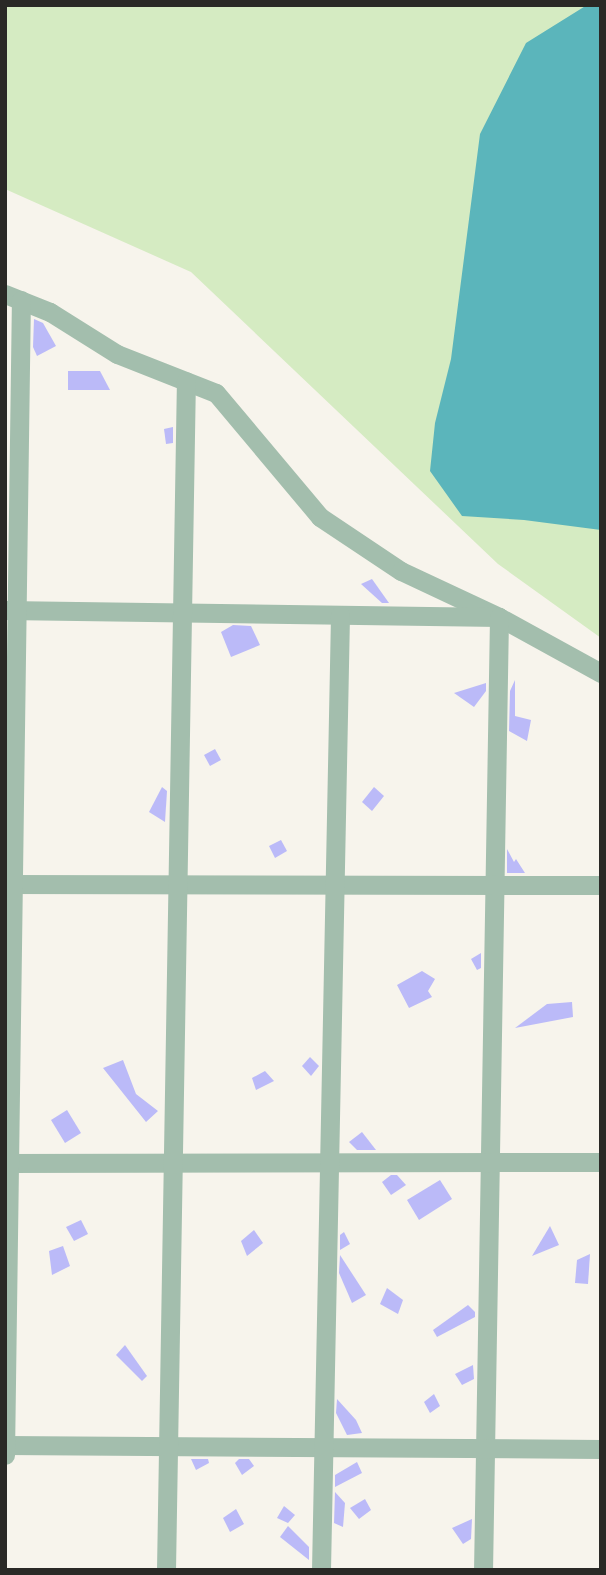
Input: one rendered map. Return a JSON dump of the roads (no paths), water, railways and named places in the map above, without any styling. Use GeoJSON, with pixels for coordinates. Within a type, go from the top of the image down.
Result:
{"type":"FeatureCollection","features":[{"type":"Feature","properties":{"kind":"street"},"geometry":{"type":"LineString","coordinates":[[5,1455],[13,297],[50,312],[117,354],[216,393],[320,517],[401,571],[499,617],[601,673]]}},
{"type":"Feature","properties":{"kind":"street"},"geometry":{"type":"LineString","coordinates":[[166,1570],[186,381]]}},
{"type":"Feature","properties":{"kind":"street"},"geometry":{"type":"LineString","coordinates":[[11,610],[499,617]]}},
{"type":"Feature","properties":{"kind":"street"},"geometry":{"type":"LineString","coordinates":[[321,1570],[340,615]]}},
{"type":"Feature","properties":{"kind":"street"},"geometry":{"type":"LineString","coordinates":[[483,1570],[499,617]]}},
{"type":"Feature","properties":{"kind":"street"},"geometry":{"type":"LineString","coordinates":[[9,884],[601,885]]}},
{"type":"Feature","properties":{"kind":"street"},"geometry":{"type":"LineString","coordinates":[[7,1163],[601,1162]]}},
{"type":"Feature","properties":{"kind":"street"},"geometry":{"type":"LineString","coordinates":[[5,1445],[601,1449]]}},
{"type":"Feature","properties":{"kind":"water"},"geometry":{"type":"Polygon","coordinates":[[[587,5],[601,5],[601,530],[524,520],[462,516],[430,471],[435,423],[451,359],[480,134],[526,43],[587,5]]]}}]}
